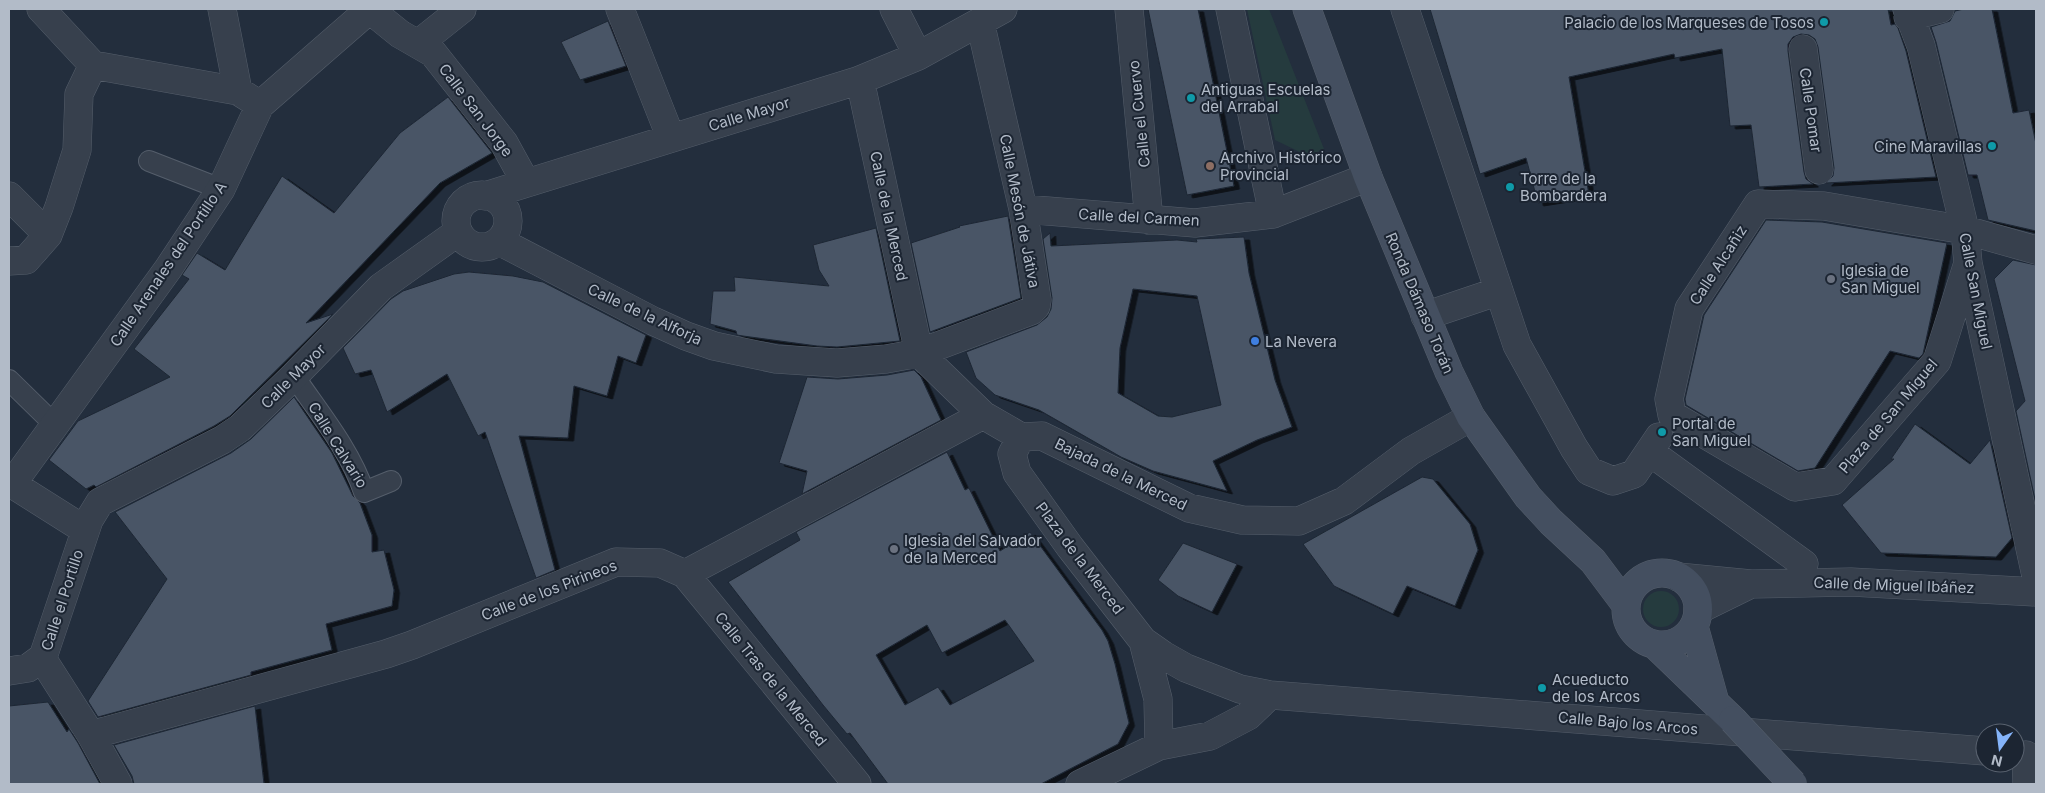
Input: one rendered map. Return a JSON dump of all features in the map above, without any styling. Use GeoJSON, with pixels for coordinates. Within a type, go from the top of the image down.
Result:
{"type":"FeatureCollection","features":[{"type":"Feature","properties":{"kind":"main road","name":"Ronda Dámaso Torán"},"geometry":{"type":"LineString","coordinates":[[1307,9],[1368,177],[1425,316],[1471,416],[1528,497],[1551,522],[1593,561],[1626,604]]}},
{"type":"Feature","properties":{"kind":"main road","name":"Ronda Dámaso Torán"},"geometry":{"type":"LineString","coordinates":[[1593,561],[1635,571],[1668,575]]}},
{"type":"Feature","properties":{"kind":"main road"},"geometry":{"type":"LineString","coordinates":[[1696,618],[1687,636],[1677,642],[1666,645],[1644,641],[1635,634],[1629,625],[1626,615],[1629,593],[1636,583],[1647,576],[1668,575],[1693,591],[1696,618],[1724,712]]}},
{"type":"Feature","properties":{"kind":"main road"},"geometry":{"type":"LineString","coordinates":[[1654,644],[1724,712],[1793,784]]}},
{"type":"Feature","properties":{"kind":"street"},"geometry":{"type":"LineString","coordinates":[[41,9],[93,65],[249,98],[222,9]]}},
{"type":"Feature","properties":{"kind":"street","name":"Calle Arenales del Portillo A"},"geometry":{"type":"LineString","coordinates":[[10,483],[56,426],[168,269],[221,189],[249,98],[369,9],[400,34],[418,44]]}},
{"type":"Feature","properties":{"kind":"street"},"geometry":{"type":"LineString","coordinates":[[418,44],[462,9]]}},
{"type":"Feature","properties":{"kind":"street"},"geometry":{"type":"LineString","coordinates":[[620,9],[671,138]]}},
{"type":"Feature","properties":{"kind":"street"},"geometry":{"type":"LineString","coordinates":[[894,9],[918,56]]}},
{"type":"Feature","properties":{"kind":"street","name":"Calle el Cuervo"},"geometry":{"type":"LineString","coordinates":[[1129,9],[1149,220]]}},
{"type":"Feature","properties":{"kind":"street"},"geometry":{"type":"LineString","coordinates":[[1230,9],[1273,214]]}},
{"type":"Feature","properties":{"kind":"street"},"geometry":{"type":"LineString","coordinates":[[1405,9],[1517,346],[1574,448],[1589,471],[1613,481],[1634,474],[1661,433],[1804,564]]}},
{"type":"Feature","properties":{"kind":"street"},"geometry":{"type":"LineString","coordinates":[[1908,13],[1940,9]]}},
{"type":"Feature","properties":{"kind":"street","name":"Calle San Miguel"},"geometry":{"type":"LineString","coordinates":[[1908,13],[1921,46],[1965,230],[1968,263],[2036,576]]}},
{"type":"Feature","properties":{"kind":"street","name":"Calle Mayor"},"geometry":{"type":"LineString","coordinates":[[485,196],[860,80],[918,56],[992,16]]}},
{"type":"Feature","properties":{"kind":"street","name":"Calle Mesón de Játiva"},"geometry":{"type":"LineString","coordinates":[[919,353],[1031,311],[1036,306],[1038,300],[992,16]]}},
{"type":"Feature","properties":{"kind":"street","name":"Calle San Jorge"},"geometry":{"type":"LineString","coordinates":[[418,44],[433,53],[479,110],[504,143],[526,183]]}},
{"type":"Feature","properties":{"kind":"street","name":"Calle Pomar"},"geometry":{"type":"LineString","coordinates":[[1803,49],[1822,186]]}},
{"type":"Feature","properties":{"kind":"street"},"geometry":{"type":"LineString","coordinates":[[9,261],[26,260],[48,235],[77,150],[79,94],[93,65]]}},
{"type":"Feature","properties":{"kind":"street","name":"Calle de la Merced"},"geometry":{"type":"LineString","coordinates":[[860,80],[919,353]]}},
{"type":"Feature","properties":{"kind":"street","name":"Calle del Carmen"},"geometry":{"type":"LineString","coordinates":[[1023,209],[1195,223],[1273,214],[1368,177]]}},
{"type":"Feature","properties":{"kind":"street","name":"Calle Alcañiz"},"geometry":{"type":"LineString","coordinates":[[1661,433],[1690,309],[1758,204],[1822,186],[1965,230],[2035,249]]}},
{"type":"Feature","properties":{"kind":"street"},"geometry":{"type":"LineString","coordinates":[[9,196],[48,235]]}},
{"type":"Feature","properties":{"kind":"street"},"geometry":{"type":"LineString","coordinates":[[476,196],[485,196],[501,204],[505,210],[507,227],[499,241],[492,246],[476,246],[468,243],[458,232],[456,221],[461,205],[476,196]]}},
{"type":"Feature","properties":{"kind":"street","name":"Calle Mayor"},"geometry":{"type":"LineString","coordinates":[[111,497],[232,434],[294,376],[381,287],[458,232]]}},
{"type":"Feature","properties":{"kind":"street","name":"Calle de la Alforja"},"geometry":{"type":"LineString","coordinates":[[499,241],[653,321],[686,336],[722,348],[776,359],[837,362],[886,359],[919,353]]}},
{"type":"Feature","properties":{"kind":"street","name":"Plaza de San Miguel"},"geometry":{"type":"LineString","coordinates":[[1661,433],[1795,487],[1833,481],[1937,361],[1968,263]]}},
{"type":"Feature","properties":{"kind":"street"},"geometry":{"type":"LineString","coordinates":[[1425,316],[1499,291]]}},
{"type":"Feature","properties":{"kind":"street"},"geometry":{"type":"LineString","coordinates":[[919,353],[983,415],[1021,437]]}},
{"type":"Feature","properties":{"kind":"street"},"geometry":{"type":"LineString","coordinates":[[685,574],[983,415]]}},
{"type":"Feature","properties":{"kind":"street","name":"Bajada de la Merced"},"geometry":{"type":"LineString","coordinates":[[1021,437],[1042,436],[1189,508],[1242,520],[1299,521],[1344,502],[1411,451],[1471,416]]}},
{"type":"Feature","properties":{"kind":"street","name":"Plaza de la Merced"},"geometry":{"type":"LineString","coordinates":[[1021,437],[1012,454],[1017,473],[1070,547],[1143,642],[1163,656],[1186,668],[1240,689],[1270,695]]}},
{"type":"Feature","properties":{"kind":"street"},"geometry":{"type":"LineString","coordinates":[[10,483],[86,530]]}},
{"type":"Feature","properties":{"kind":"street","name":"Calle el Portillo"},"geometry":{"type":"LineString","coordinates":[[111,497],[100,502],[94,510],[43,657],[45,664],[91,735],[118,784]]}},
{"type":"Feature","properties":{"kind":"street","name":"Calle de los Pirineos"},"geometry":{"type":"LineString","coordinates":[[91,735],[395,651],[616,562],[660,563],[685,574]]}},
{"type":"Feature","properties":{"kind":"street","name":"Calle Tras de la Merced"},"geometry":{"type":"LineString","coordinates":[[685,574],[857,784]]}},
{"type":"Feature","properties":{"kind":"street","name":"Calle de Miguel Ibáñez"},"geometry":{"type":"LineString","coordinates":[[1668,575],[1751,584],[1851,582],[2036,592]]}},
{"type":"Feature","properties":{"kind":"street","name":"Calle de Miguel Ibáñez"},"geometry":{"type":"LineString","coordinates":[[1696,618],[1751,584]]}},
{"type":"Feature","properties":{"kind":"street","name":"Plaza de la Merced"},"geometry":{"type":"LineString","coordinates":[[1143,642],[1158,699],[1148,752]]}},
{"type":"Feature","properties":{"kind":"street"},"geometry":{"type":"LineString","coordinates":[[9,671],[28,668],[43,657]]}},
{"type":"Feature","properties":{"kind":"street"},"geometry":{"type":"LineString","coordinates":[[1080,784],[1148,752],[1210,736],[1248,716],[1270,695]]}},
{"type":"Feature","properties":{"kind":"street","name":"Calle Bajo los Arcos"},"geometry":{"type":"LineString","coordinates":[[1270,695],[1975,750]]}},
{"type":"Feature","properties":{"kind":"street"},"geometry":{"type":"LineString","coordinates":[[1127,784],[1148,752]]}},
{"type":"Feature","properties":{"kind":"street"},"geometry":{"type":"LineString","coordinates":[[2026,755],[2027,784]]}},
{"type":"Feature","properties":{"kind":"lane"},"geometry":{"type":"LineString","coordinates":[[149,161],[221,189]]}},
{"type":"Feature","properties":{"kind":"lane","name":"Calle Calvario"},"geometry":{"type":"LineString","coordinates":[[294,376],[341,444],[359,476],[364,492],[391,481]]}},
{"type":"Feature","properties":{"kind":"lane"},"geometry":{"type":"LineString","coordinates":[[9,380],[56,426]]}},
{"type":"Feature","properties":{"kind":"green space"},"geometry":{"type":"Polygon","coordinates":[[[1247,9],[1269,9],[1324,149],[1308,156],[1275,140],[1247,9]]]}},
{"type":"Feature","properties":{"kind":"green space"},"geometry":{"type":"Polygon","coordinates":[[[1661,591],[1668,592],[1674,596],[1678,602],[1678,616],[1674,622],[1668,626],[1661,627],[1654,626],[1648,622],[1644,616],[1643,609],[1644,602],[1648,596],[1654,592],[1661,591]]]}},
{"type":"Feature","properties":{"kind":"building","name":"Antiguas Escuelas del Arrabal"},"geometry":{"type":"Polygon","coordinates":[[[1148,9],[1198,9],[1234,186],[1187,195],[1148,9]]]}},
{"type":"Feature","properties":{"kind":"building"},"geometry":{"type":"Polygon","coordinates":[[[1430,9],[1888,9],[1891,25],[1895,24],[1898,28],[1906,51],[1936,177],[1826,183],[1833,176],[1834,168],[1818,47],[1815,39],[1809,35],[1801,34],[1793,37],[1788,44],[1788,51],[1804,172],[1806,179],[1813,184],[1759,187],[1751,125],[1730,126],[1722,49],[1675,58],[1674,54],[1569,77],[1589,195],[1538,203],[1526,158],[1480,174],[1430,9]]]}},
{"type":"Feature","properties":{"kind":"building"},"geometry":{"type":"Polygon","coordinates":[[[1964,9],[1992,9],[2013,113],[2029,110],[2036,144],[2036,231],[1988,220],[1977,175],[1968,175],[1931,27],[1950,21],[1955,11],[1964,9]]]}},
{"type":"Feature","properties":{"kind":"building"},"geometry":{"type":"Polygon","coordinates":[[[608,21],[626,66],[580,80],[561,42],[608,21]]]}},
{"type":"Feature","properties":{"kind":"building"},"geometry":{"type":"Polygon","coordinates":[[[448,97],[492,153],[440,183],[306,323],[333,314],[230,416],[96,487],[94,485],[86,489],[49,460],[78,421],[170,377],[134,349],[189,279],[182,275],[197,253],[225,270],[282,176],[334,213],[400,133],[448,97]]]}},
{"type":"Feature","properties":{"kind":"building"},"geometry":{"type":"Polygon","coordinates":[[[1008,216],[1021,298],[930,332],[911,243],[959,226],[1008,216]]]}},
{"type":"Feature","properties":{"kind":"building"},"geometry":{"type":"Polygon","coordinates":[[[1766,220],[1822,222],[1947,243],[1923,354],[1919,358],[1890,351],[1815,468],[1798,471],[1686,405],[1685,399],[1704,315],[1766,220]]]}},
{"type":"Feature","properties":{"kind":"building"},"geometry":{"type":"Polygon","coordinates":[[[876,228],[900,341],[837,347],[817,346],[737,335],[736,331],[710,324],[713,291],[735,291],[734,277],[829,286],[819,270],[813,245],[876,228]]]}},
{"type":"Feature","properties":{"kind":"building"},"geometry":{"type":"Polygon","coordinates":[[[1050,233],[1051,246],[1177,240],[1197,242],[1196,239],[1244,237],[1249,273],[1275,380],[1292,427],[1257,440],[1213,461],[1227,491],[1153,471],[1121,457],[1039,410],[995,395],[976,378],[966,352],[1037,325],[1047,317],[1051,309],[1052,298],[1043,239],[1050,233]],[[1133,289],[1120,348],[1118,393],[1158,416],[1172,417],[1221,405],[1197,296],[1133,289]]]}},
{"type":"Feature","properties":{"kind":"building"},"geometry":{"type":"Polygon","coordinates":[[[2013,260],[2036,265],[2036,504],[2016,411],[2025,401],[1994,279],[2013,260]]]}},
{"type":"Feature","properties":{"kind":"building"},"geometry":{"type":"Polygon","coordinates":[[[469,272],[513,276],[543,282],[646,335],[636,363],[618,356],[607,396],[574,386],[568,438],[519,436],[555,570],[536,578],[485,432],[478,436],[447,374],[387,412],[371,370],[355,374],[343,348],[391,299],[403,291],[454,274],[469,272]]]}},
{"type":"Feature","properties":{"kind":"building"},"geometry":{"type":"Polygon","coordinates":[[[914,370],[921,377],[941,420],[802,494],[807,471],[779,463],[807,377],[838,379],[887,375],[914,370]]]}},
{"type":"Feature","properties":{"kind":"building"},"geometry":{"type":"Polygon","coordinates":[[[294,397],[332,453],[353,496],[360,503],[372,535],[372,552],[384,550],[394,590],[392,606],[326,624],[332,650],[251,672],[251,675],[98,717],[88,701],[167,579],[115,512],[231,453],[251,439],[294,397]]]}},
{"type":"Feature","properties":{"kind":"building"},"geometry":{"type":"Polygon","coordinates":[[[1915,424],[1970,464],[1990,440],[2012,538],[1996,557],[1881,553],[1842,505],[1894,459],[1891,459],[1915,424]]]}},
{"type":"Feature","properties":{"kind":"building"},"geometry":{"type":"Polygon","coordinates":[[[947,452],[965,490],[969,488],[1000,551],[1030,532],[1102,630],[1108,641],[1115,664],[1129,723],[1118,744],[1041,784],[888,784],[850,733],[847,734],[823,705],[728,582],[800,540],[796,532],[947,452]],[[1005,620],[942,653],[927,625],[876,655],[905,705],[938,687],[950,705],[1034,661],[1005,620]]]}},
{"type":"Feature","properties":{"kind":"building"},"geometry":{"type":"Polygon","coordinates":[[[1422,477],[1433,479],[1470,524],[1478,550],[1455,606],[1407,586],[1393,614],[1334,586],[1303,544],[1422,477]]]}},
{"type":"Feature","properties":{"kind":"building"},"geometry":{"type":"Polygon","coordinates":[[[1183,543],[1237,564],[1212,612],[1178,596],[1158,580],[1183,543]]]}},
{"type":"Feature","properties":{"kind":"building"},"geometry":{"type":"Polygon","coordinates":[[[48,702],[67,732],[69,729],[78,743],[100,784],[9,784],[9,706],[48,702]]]}},
{"type":"Feature","properties":{"kind":"building"},"geometry":{"type":"Polygon","coordinates":[[[255,706],[264,784],[134,784],[132,776],[114,745],[255,706]]]}},
{"type":"Feature","properties":{"kind":"place","name":"Palacio de los Marqueses de Tosos"},"geometry":{"type":"Point","coordinates":[1824,22]}},
{"type":"Feature","properties":{"kind":"place","name":"Antiguas Escuelas del Arrabal"},"geometry":{"type":"Point","coordinates":[1191,98]}},
{"type":"Feature","properties":{"kind":"place","name":"Cine Maravillas"},"geometry":{"type":"Point","coordinates":[1992,146]}},
{"type":"Feature","properties":{"kind":"place","name":"Archivo Histórico Provincial"},"geometry":{"type":"Point","coordinates":[1210,166]}},
{"type":"Feature","properties":{"kind":"place","name":"Torre de la Bombardera"},"geometry":{"type":"Point","coordinates":[1510,187]}},
{"type":"Feature","properties":{"kind":"place","name":"Iglesia de San Miguel"},"geometry":{"type":"Point","coordinates":[1831,279]}},
{"type":"Feature","properties":{"kind":"place","name":"La Nevera"},"geometry":{"type":"Point","coordinates":[1255,341]}},
{"type":"Feature","properties":{"kind":"place","name":"Portal de San Miguel"},"geometry":{"type":"Point","coordinates":[1662,432]}},
{"type":"Feature","properties":{"kind":"place","name":"Iglesia del Salvador de la Merced"},"geometry":{"type":"Point","coordinates":[894,549]}},
{"type":"Feature","properties":{"kind":"place","name":"Acueducto de los Arcos"},"geometry":{"type":"Point","coordinates":[1542,688]}}]}
